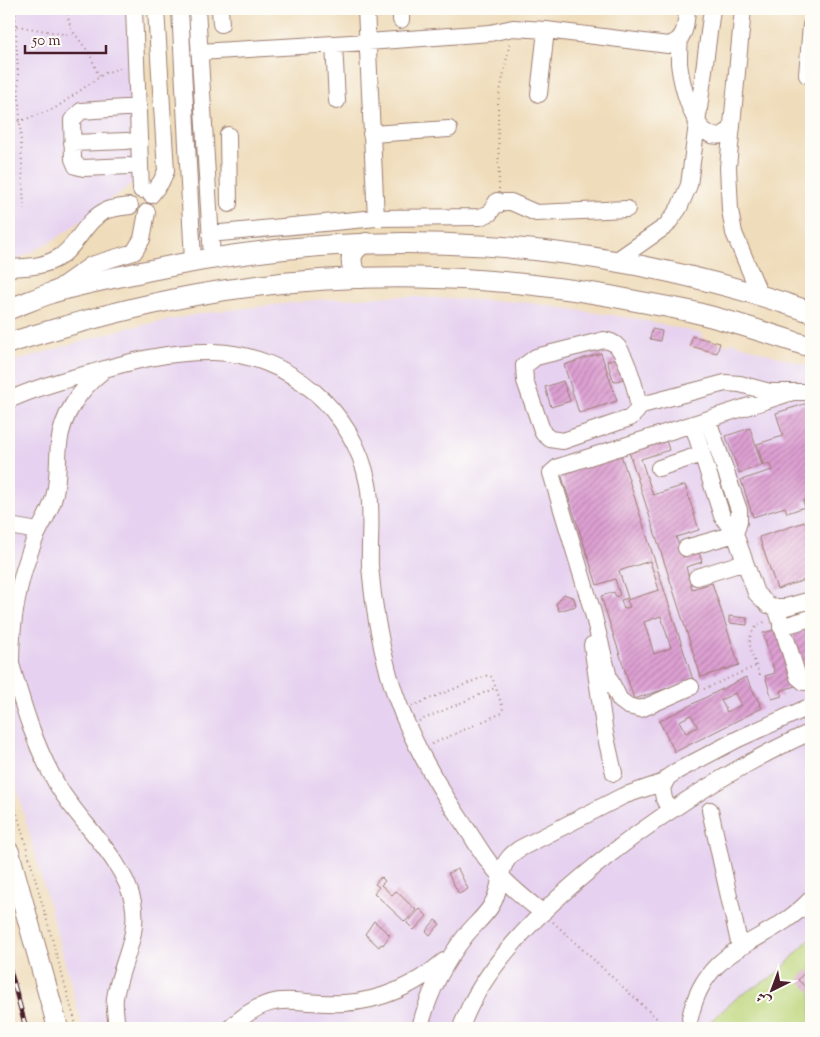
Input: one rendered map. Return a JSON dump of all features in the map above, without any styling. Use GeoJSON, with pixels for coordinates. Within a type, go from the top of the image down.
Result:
{"type":"FeatureCollection","features":[{"type":"Feature","properties":{"kind":"main road"},"geometry":{"type":"LineString","coordinates":[[362,278],[353,270],[351,259],[356,248],[366,243]]}},
{"type":"Feature","properties":{"kind":"main road"},"geometry":{"type":"LineString","coordinates":[[9,309],[52,293],[203,260],[288,248],[366,243],[492,245],[617,260],[684,274],[760,295],[811,312]]}},
{"type":"Feature","properties":{"kind":"main road"},"geometry":{"type":"LineString","coordinates":[[288,248],[298,253],[304,263],[302,274],[295,282]]}},
{"type":"Feature","properties":{"kind":"main road"},"geometry":{"type":"LineString","coordinates":[[9,343],[148,305],[246,288],[295,282],[362,278],[485,280],[607,295],[704,314],[811,348]]}},
{"type":"Feature","properties":{"kind":"main road"},"geometry":{"type":"LineString","coordinates":[[9,852],[58,1028]]}},
{"type":"Feature","properties":{"kind":"street"},"geometry":{"type":"LineString","coordinates":[[52,293],[74,275],[92,265],[134,252],[142,239],[147,212],[153,202],[146,192],[134,9]]}},
{"type":"Feature","properties":{"kind":"street"},"geometry":{"type":"LineString","coordinates":[[130,206],[132,195],[146,192],[161,182],[166,171],[156,9]]}},
{"type":"Feature","properties":{"kind":"street"},"geometry":{"type":"LineString","coordinates":[[180,9],[189,199],[203,260]]}},
{"type":"Feature","properties":{"kind":"street"},"geometry":{"type":"LineString","coordinates":[[197,9],[210,234],[203,260]]}},
{"type":"Feature","properties":{"kind":"street"},"geometry":{"type":"LineString","coordinates":[[366,9],[376,218]]}},
{"type":"Feature","properties":{"kind":"street"},"geometry":{"type":"LineString","coordinates":[[687,9],[685,30],[680,39],[679,62],[683,84],[697,122],[703,131],[713,136],[723,134],[732,128]]}},
{"type":"Feature","properties":{"kind":"street"},"geometry":{"type":"LineString","coordinates":[[617,260],[666,226],[678,208],[689,185],[712,9]]}},
{"type":"Feature","properties":{"kind":"street"},"geometry":{"type":"LineString","coordinates":[[743,9],[728,167],[730,210],[734,233],[760,295]]}},
{"type":"Feature","properties":{"kind":"street"},"geometry":{"type":"LineString","coordinates":[[807,76],[811,25]]}},
{"type":"Feature","properties":{"kind":"street"},"geometry":{"type":"LineString","coordinates":[[199,52],[368,42],[490,32],[514,28],[546,30],[660,45],[672,44],[680,39]]}},
{"type":"Feature","properties":{"kind":"street"},"geometry":{"type":"LineString","coordinates":[[539,94],[546,30]]}},
{"type":"Feature","properties":{"kind":"street"},"geometry":{"type":"LineString","coordinates":[[334,44],[338,101]]}},
{"type":"Feature","properties":{"kind":"street"},"geometry":{"type":"LineString","coordinates":[[129,166],[80,168],[74,163],[72,120],[80,111],[139,107]]}},
{"type":"Feature","properties":{"kind":"street"},"geometry":{"type":"LineString","coordinates":[[371,134],[449,129]]}},
{"type":"Feature","properties":{"kind":"street"},"geometry":{"type":"LineString","coordinates":[[228,135],[230,204]]}},
{"type":"Feature","properties":{"kind":"street"},"geometry":{"type":"LineString","coordinates":[[72,143],[127,140]]}},
{"type":"Feature","properties":{"kind":"street"},"geometry":{"type":"LineString","coordinates":[[206,168],[229,169]]}},
{"type":"Feature","properties":{"kind":"street"},"geometry":{"type":"LineString","coordinates":[[189,199],[208,197]]}},
{"type":"Feature","properties":{"kind":"street"},"geometry":{"type":"LineString","coordinates":[[210,234],[376,218],[480,217],[490,213],[496,203],[504,202],[511,202],[536,213],[627,209]]}},
{"type":"Feature","properties":{"kind":"street"},"geometry":{"type":"LineString","coordinates":[[130,206],[139,214],[147,212]]}},
{"type":"Feature","properties":{"kind":"street"},"geometry":{"type":"LineString","coordinates":[[9,268],[36,266],[53,260],[68,250],[89,224],[101,213],[130,206]]}},
{"type":"Feature","properties":{"kind":"street"},"geometry":{"type":"LineString","coordinates":[[638,406],[638,396],[621,352],[610,341],[597,341],[536,357],[524,366],[523,376],[543,432],[554,441],[563,441],[630,418],[638,406],[724,383],[740,384],[770,392],[811,392]]}},
{"type":"Feature","properties":{"kind":"street"},"geometry":{"type":"LineString","coordinates":[[9,400],[43,386],[159,355],[213,352],[235,354],[277,367],[302,382],[329,406],[354,442],[368,484],[374,602],[382,648],[401,710],[418,750],[453,810],[500,875],[544,914]]}},
{"type":"Feature","properties":{"kind":"street"},"geometry":{"type":"LineString","coordinates":[[107,368],[84,389],[67,414],[59,444],[59,475],[54,498],[38,531],[16,596],[10,660],[25,715],[46,764],[73,810],[119,868],[128,884],[134,921],[133,940],[115,1000],[118,1028]]}},
{"type":"Feature","properties":{"kind":"street"},"geometry":{"type":"LineString","coordinates":[[691,687],[646,707],[634,708],[624,704],[616,693],[609,678],[593,613],[552,479],[553,470],[793,392]]}},
{"type":"Feature","properties":{"kind":"street"},"geometry":{"type":"LineString","coordinates":[[701,423],[702,454],[722,516],[735,534],[756,593],[779,617],[798,677],[804,682],[811,682]]}},
{"type":"Feature","properties":{"kind":"street"},"geometry":{"type":"LineString","coordinates":[[701,423],[739,510],[739,522],[735,534]]}},
{"type":"Feature","properties":{"kind":"street"},"geometry":{"type":"LineString","coordinates":[[659,468],[702,454]]}},
{"type":"Feature","properties":{"kind":"street"},"geometry":{"type":"LineString","coordinates":[[9,526],[38,531]]}},
{"type":"Feature","properties":{"kind":"street"},"geometry":{"type":"LineString","coordinates":[[686,548],[735,534]]}},
{"type":"Feature","properties":{"kind":"street"},"geometry":{"type":"LineString","coordinates":[[697,577],[744,562]]}},
{"type":"Feature","properties":{"kind":"street"},"geometry":{"type":"LineString","coordinates":[[779,617],[786,607],[811,600]]}},
{"type":"Feature","properties":{"kind":"street"},"geometry":{"type":"LineString","coordinates":[[593,613],[593,660],[605,733],[614,773]]}},
{"type":"Feature","properties":{"kind":"street"},"geometry":{"type":"LineString","coordinates":[[779,617],[811,619]]}},
{"type":"Feature","properties":{"kind":"street"},"geometry":{"type":"LineString","coordinates":[[420,1028],[430,997],[451,956],[491,906],[496,896],[500,875],[509,857],[520,849],[628,794],[664,782],[677,771],[794,712],[811,706]]}},
{"type":"Feature","properties":{"kind":"street"},"geometry":{"type":"LineString","coordinates":[[462,1028],[474,996],[485,978],[498,961],[544,914],[604,860],[670,811],[734,771],[808,734],[794,712]]}},
{"type":"Feature","properties":{"kind":"street"},"geometry":{"type":"LineString","coordinates":[[664,782],[662,794],[670,811]]}},
{"type":"Feature","properties":{"kind":"street"},"geometry":{"type":"LineString","coordinates":[[710,810],[740,947]]}},
{"type":"Feature","properties":{"kind":"street"},"geometry":{"type":"LineString","coordinates":[[491,906],[524,897]]}},
{"type":"Feature","properties":{"kind":"street"},"geometry":{"type":"LineString","coordinates":[[690,1018],[693,1003],[706,977],[721,960],[740,947],[779,927],[798,914],[811,899]]}},
{"type":"Feature","properties":{"kind":"street"},"geometry":{"type":"LineString","coordinates":[[230,1028],[247,1013],[271,1002],[298,1000],[344,1003],[367,1000],[411,984],[451,956]]}},
{"type":"Feature","properties":{"kind":"street"},"geometry":{"type":"LineString","coordinates":[[411,984],[419,987],[430,997]]}},
{"type":"Feature","properties":{"kind":"path"},"geometry":{"type":"LineString","coordinates":[[16,9],[24,209]]}},
{"type":"Feature","properties":{"kind":"path"},"geometry":{"type":"LineString","coordinates":[[66,9],[75,36],[90,54],[99,77]]}},
{"type":"Feature","properties":{"kind":"path"},"geometry":{"type":"LineString","coordinates":[[17,26],[75,36]]}},
{"type":"Feature","properties":{"kind":"path"},"geometry":{"type":"LineString","coordinates":[[496,203],[498,102],[514,28]]}},
{"type":"Feature","properties":{"kind":"path"},"geometry":{"type":"LineString","coordinates":[[9,125],[54,109],[99,77],[120,67],[138,66]]}},
{"type":"Feature","properties":{"kind":"path"},"geometry":{"type":"LineString","coordinates":[[760,675],[748,645],[751,632],[761,623],[779,617]]}},
{"type":"Feature","properties":{"kind":"path"},"geometry":{"type":"LineString","coordinates":[[691,687],[696,685],[699,692],[756,666]]}},
{"type":"Feature","properties":{"kind":"path"},"geometry":{"type":"LineString","coordinates":[[401,710],[488,676],[492,678],[503,708],[501,714],[418,750]]}},
{"type":"Feature","properties":{"kind":"path"},"geometry":{"type":"LineString","coordinates":[[408,726],[496,688]]}},
{"type":"Feature","properties":{"kind":"path"},"geometry":{"type":"LineString","coordinates":[[9,785],[77,1028]]}},
{"type":"Feature","properties":{"kind":"path"},"geometry":{"type":"LineString","coordinates":[[544,914],[666,1028]]}},
{"type":"Feature","properties":{"kind":"path"},"geometry":{"type":"LineString","coordinates":[[808,1028],[811,1024]]}},
{"type":"Feature","properties":{"kind":"shaded area"},"geometry":{"type":"Polygon","coordinates":[[[9,9],[138,9],[136,181],[57,238],[9,264],[9,9]]]}},
{"type":"Feature","properties":{"kind":"shaded area"},"geometry":{"type":"Polygon","coordinates":[[[393,296],[522,302],[638,319],[703,334],[702,339],[692,336],[690,347],[717,353],[720,343],[730,345],[731,342],[811,367],[811,1028],[83,1028],[9,760],[9,363],[123,329],[203,313],[317,300],[393,296]]]}},
{"type":"Feature","properties":{"kind":"green space"},"geometry":{"type":"Polygon","coordinates":[[[811,937],[811,1028],[703,1028],[739,996],[777,974],[811,937]]]}},
{"type":"Feature","properties":{"kind":"building"},"geometry":{"type":"Polygon","coordinates":[[[652,329],[662,331],[660,341],[650,339],[652,329]]]}},
{"type":"Feature","properties":{"kind":"building"},"geometry":{"type":"Polygon","coordinates":[[[692,336],[720,343],[717,353],[690,346],[692,336]]]}},
{"type":"Feature","properties":{"kind":"building"},"geometry":{"type":"Polygon","coordinates":[[[601,353],[617,401],[579,413],[564,365],[601,353]]]}},
{"type":"Feature","properties":{"kind":"building"},"geometry":{"type":"Polygon","coordinates":[[[617,358],[623,379],[614,382],[607,361],[617,358]]]}},
{"type":"Feature","properties":{"kind":"building"},"geometry":{"type":"Polygon","coordinates":[[[563,381],[570,401],[551,407],[545,387],[563,381]]]}},
{"type":"Feature","properties":{"kind":"building"},"geometry":{"type":"Polygon","coordinates":[[[811,402],[811,498],[803,501],[805,507],[787,513],[785,507],[753,517],[741,480],[772,470],[769,463],[763,465],[757,444],[783,436],[776,413],[811,402]]]}},
{"type":"Feature","properties":{"kind":"building"},"geometry":{"type":"Polygon","coordinates":[[[750,428],[762,465],[739,473],[726,436],[750,428]]]}},
{"type":"Feature","properties":{"kind":"building"},"geometry":{"type":"Polygon","coordinates":[[[666,440],[669,450],[641,459],[653,495],[685,485],[699,530],[676,537],[683,557],[699,552],[702,562],[686,567],[692,589],[712,583],[739,665],[701,677],[629,452],[666,440]]]}},
{"type":"Feature","properties":{"kind":"building"},"geometry":{"type":"Polygon","coordinates":[[[621,455],[693,680],[634,699],[601,596],[614,592],[616,597],[620,595],[615,579],[597,585],[561,474],[621,455]],[[650,561],[619,571],[628,598],[621,600],[624,609],[630,607],[627,600],[659,590],[650,561]],[[661,616],[644,622],[654,654],[671,648],[661,616]]]}},
{"type":"Feature","properties":{"kind":"building"},"geometry":{"type":"Polygon","coordinates":[[[811,520],[811,578],[777,589],[759,537],[811,520]]]}},
{"type":"Feature","properties":{"kind":"building"},"geometry":{"type":"Polygon","coordinates":[[[564,594],[574,598],[576,606],[559,611],[556,604],[564,594]]]}},
{"type":"Feature","properties":{"kind":"building"},"geometry":{"type":"Polygon","coordinates":[[[729,616],[747,618],[747,625],[729,623],[729,616]]]}},
{"type":"Feature","properties":{"kind":"building"},"geometry":{"type":"Polygon","coordinates":[[[806,624],[811,641],[811,674],[805,676],[791,629],[806,624]]]}},
{"type":"Feature","properties":{"kind":"building"},"geometry":{"type":"Polygon","coordinates":[[[778,629],[795,686],[780,691],[782,696],[772,699],[765,676],[775,673],[763,633],[778,629]]]}},
{"type":"Feature","properties":{"kind":"building"},"geometry":{"type":"Polygon","coordinates":[[[746,677],[762,708],[675,752],[659,721],[746,677]],[[735,693],[721,700],[727,712],[741,705],[735,693]],[[691,715],[679,721],[686,733],[698,727],[691,715]]]}},
{"type":"Feature","properties":{"kind":"building"},"geometry":{"type":"Polygon","coordinates":[[[458,869],[468,889],[459,894],[448,873],[458,869]]]}},
{"type":"Feature","properties":{"kind":"building"},"geometry":{"type":"Polygon","coordinates":[[[381,877],[385,881],[381,885],[392,895],[396,891],[416,910],[405,922],[374,893],[379,887],[375,884],[381,877]]]}},
{"type":"Feature","properties":{"kind":"building"},"geometry":{"type":"Polygon","coordinates":[[[420,909],[427,916],[414,930],[407,923],[420,909]]]}},
{"type":"Feature","properties":{"kind":"building"},"geometry":{"type":"Polygon","coordinates":[[[435,920],[440,924],[430,935],[426,931],[435,920]]]}},
{"type":"Feature","properties":{"kind":"building"},"geometry":{"type":"Polygon","coordinates":[[[374,921],[390,935],[383,945],[381,944],[379,947],[365,934],[374,921]]]}},
{"type":"Feature","properties":{"kind":"building"},"geometry":{"type":"Polygon","coordinates":[[[807,970],[811,974],[811,992],[798,980],[807,970]]]}},
{"type":"Feature","properties":{"kind":"railway"},"geometry":{"type":"LineString","coordinates":[[9,966],[26,1028]]}}]}
